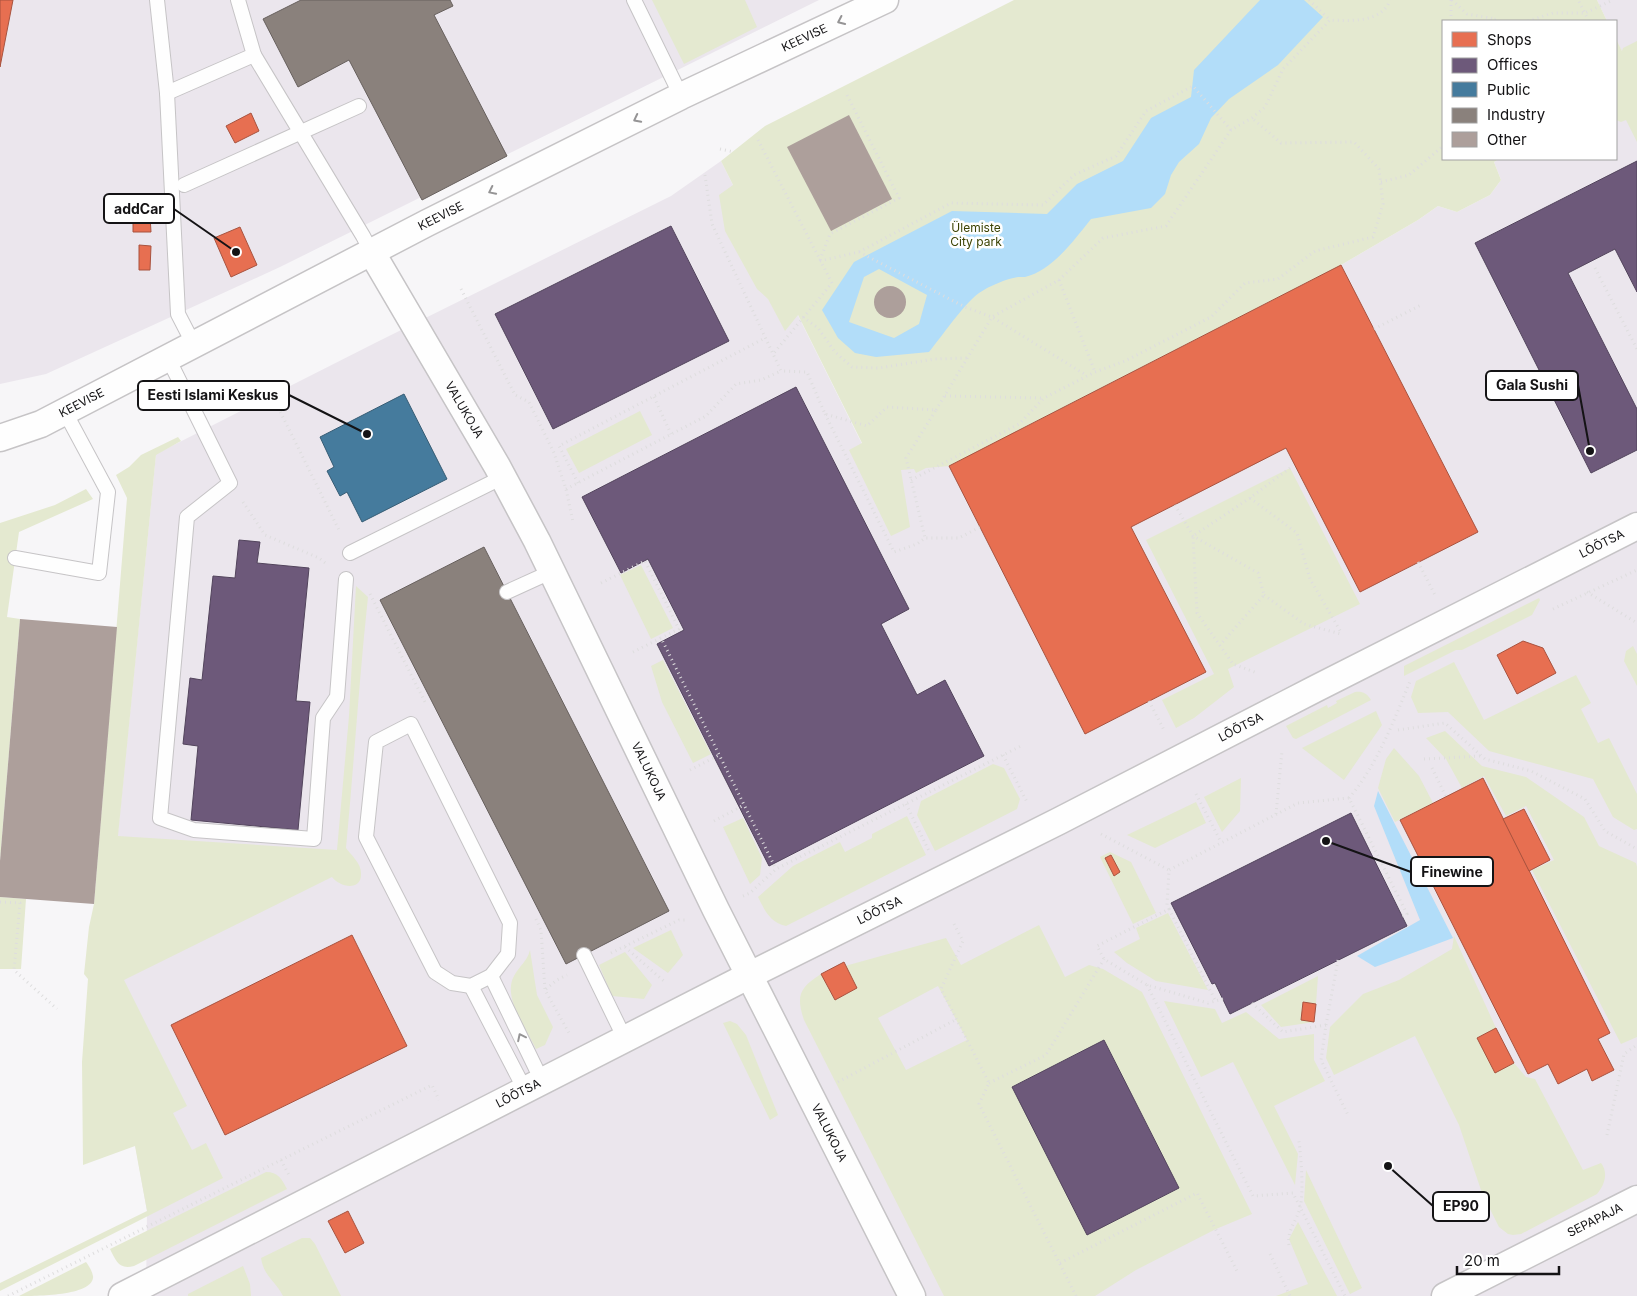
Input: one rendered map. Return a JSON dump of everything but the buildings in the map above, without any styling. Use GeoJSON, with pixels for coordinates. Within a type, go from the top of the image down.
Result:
{"type":"FeatureCollection","features":[{"type":"Feature","properties":{"kind":"street","name":"KEEVISE"},"geometry":{"type":"LineString","coordinates":[[0,438],[41,424],[681,96],[885,0]]}},
{"type":"Feature","properties":{"kind":"street","name":"VALUKOJA"},"geometry":{"type":"LineString","coordinates":[[372,253],[503,477],[552,571],[716,910],[912,1296]]}},
{"type":"Feature","properties":{"kind":"street","name":"LÕÕTSA"},"geometry":{"type":"LineString","coordinates":[[122,1296],[625,1038],[1050,826],[1637,526]]}},
{"type":"Feature","properties":{"kind":"street","name":"SEPAPAJA"},"geometry":{"type":"LineString","coordinates":[[1445,1296],[1637,1199]]}},
{"type":"Feature","properties":{"kind":"lane"},"geometry":{"type":"LineString","coordinates":[[157,0],[167,93],[178,314],[194,345]]}},
{"type":"Feature","properties":{"kind":"lane"},"geometry":{"type":"LineString","coordinates":[[238,0],[254,56],[372,253]]}},
{"type":"Feature","properties":{"kind":"lane"},"geometry":{"type":"LineString","coordinates":[[634,0],[681,96]]}},
{"type":"Feature","properties":{"kind":"lane"},"geometry":{"type":"LineString","coordinates":[[167,93],[254,56]]}},
{"type":"Feature","properties":{"kind":"lane"},"geometry":{"type":"LineString","coordinates":[[184,185],[359,106]]}},
{"type":"Feature","properties":{"kind":"lane"},"geometry":{"type":"LineString","coordinates":[[168,358],[230,483],[187,517],[160,818],[194,830],[314,839],[323,718],[337,697],[346,579]]}},
{"type":"Feature","properties":{"kind":"lane"},"geometry":{"type":"LineString","coordinates":[[15,558],[99,573],[108,492],[65,412]]}},
{"type":"Feature","properties":{"kind":"lane"},"geometry":{"type":"LineString","coordinates":[[350,554],[503,477]]}},
{"type":"Feature","properties":{"kind":"lane"},"geometry":{"type":"LineString","coordinates":[[507,592],[552,571]]}},
{"type":"Feature","properties":{"kind":"lane"},"geometry":{"type":"LineString","coordinates":[[410,724],[510,923],[508,954],[491,976],[471,986],[452,983],[435,972],[366,837],[376,742],[410,724]]}},
{"type":"Feature","properties":{"kind":"lane"},"geometry":{"type":"LineString","coordinates":[[586,960],[625,1038]]}},
{"type":"Feature","properties":{"kind":"lane"},"geometry":{"type":"LineString","coordinates":[[491,976],[533,1086]]}},
{"type":"Feature","properties":{"kind":"lane"},"geometry":{"type":"LineString","coordinates":[[471,986],[533,1086]]}},
{"type":"Feature","properties":{"kind":"path"},"geometry":{"type":"LineString","coordinates":[[1309,0],[1330,20],[1346,21],[1376,16],[1388,7],[1390,0]]}},
{"type":"Feature","properties":{"kind":"path"},"geometry":{"type":"LineString","coordinates":[[1451,0],[1468,14],[1498,20]]}},
{"type":"Feature","properties":{"kind":"path"},"geometry":{"type":"LineString","coordinates":[[1451,0],[1451,20]]}},
{"type":"Feature","properties":{"kind":"path"},"geometry":{"type":"LineString","coordinates":[[1578,0],[1588,20]]}},
{"type":"Feature","properties":{"kind":"path"},"geometry":{"type":"LineString","coordinates":[[1531,20],[1553,13],[1584,13],[1613,0]]}},
{"type":"Feature","properties":{"kind":"path"},"geometry":{"type":"LineString","coordinates":[[924,538],[906,458],[992,318],[1060,280],[1103,238],[1166,226],[1231,130],[1252,118],[1265,106],[1283,69],[1330,20]]}},
{"type":"Feature","properties":{"kind":"path"},"geometry":{"type":"LineString","coordinates":[[820,261],[859,252],[951,203],[1043,205],[1074,175],[1116,156],[1146,111],[1193,86],[1231,130]]}},
{"type":"Feature","properties":{"kind":"path"},"geometry":{"type":"LineString","coordinates":[[820,261],[830,234],[899,198],[847,95]]}},
{"type":"Feature","properties":{"kind":"path"},"geometry":{"type":"LineString","coordinates":[[911,480],[1019,424],[1044,398],[1086,376],[1125,361],[1211,317],[1245,282],[1278,279],[1315,252],[1373,237],[1384,204],[1379,169],[1354,142],[1281,143],[1252,118]]}},
{"type":"Feature","properties":{"kind":"path"},"geometry":{"type":"LineString","coordinates":[[758,140],[832,282],[773,354]]}},
{"type":"Feature","properties":{"kind":"path"},"geometry":{"type":"LineString","coordinates":[[1381,182],[1409,175],[1442,147]]}},
{"type":"Feature","properties":{"kind":"path"},"geometry":{"type":"LineString","coordinates":[[720,149],[734,152]]}},
{"type":"Feature","properties":{"kind":"path"},"geometry":{"type":"LineString","coordinates":[[706,175],[712,224],[781,371]]}},
{"type":"Feature","properties":{"kind":"path"},"geometry":{"type":"LineString","coordinates":[[859,252],[965,307],[992,318],[1086,376]]}},
{"type":"Feature","properties":{"kind":"path"},"geometry":{"type":"LineString","coordinates":[[1596,268],[1637,349]]}},
{"type":"Feature","properties":{"kind":"path"},"geometry":{"type":"LineString","coordinates":[[1060,280],[1095,372]]}},
{"type":"Feature","properties":{"kind":"path"},"geometry":{"type":"LineString","coordinates":[[461,289],[515,395],[529,402],[554,453],[566,489],[573,522]]}},
{"type":"Feature","properties":{"kind":"path"},"geometry":{"type":"LineString","coordinates":[[1374,329],[1423,304]]}},
{"type":"Feature","properties":{"kind":"path"},"geometry":{"type":"LineString","coordinates":[[803,317],[818,328],[835,352],[852,367],[880,368],[935,359],[967,358]]}},
{"type":"Feature","properties":{"kind":"path"},"geometry":{"type":"LineString","coordinates":[[578,483],[559,446],[765,338]]}},
{"type":"Feature","properties":{"kind":"path"},"geometry":{"type":"LineString","coordinates":[[566,489],[706,416],[736,384],[761,380],[781,371],[807,372],[824,414],[894,552],[917,544],[924,538],[960,538],[980,527]]}},
{"type":"Feature","properties":{"kind":"path"},"geometry":{"type":"LineString","coordinates":[[944,396],[1044,398]]}},
{"type":"Feature","properties":{"kind":"path"},"geometry":{"type":"LineString","coordinates":[[654,397],[671,434]]}},
{"type":"Feature","properties":{"kind":"path"},"geometry":{"type":"LineString","coordinates":[[824,414],[867,426],[887,407],[936,410]]}},
{"type":"Feature","properties":{"kind":"path"},"geometry":{"type":"LineString","coordinates":[[1193,536],[1250,498],[1290,468]]}},
{"type":"Feature","properties":{"kind":"path"},"geometry":{"type":"LineString","coordinates":[[230,483],[266,535],[319,558],[346,579]]}},
{"type":"Feature","properties":{"kind":"path"},"geometry":{"type":"LineString","coordinates":[[1193,536],[1258,573],[1264,595],[1304,624],[1342,634],[1310,579],[1297,533],[1250,498]]}},
{"type":"Feature","properties":{"kind":"path"},"geometry":{"type":"LineString","coordinates":[[1175,505],[1193,536],[1198,613],[1233,664],[1257,673]]}},
{"type":"Feature","properties":{"kind":"path"},"geometry":{"type":"LineString","coordinates":[[601,583],[645,561],[679,628],[633,652]]}},
{"type":"Feature","properties":{"kind":"path"},"geometry":{"type":"LineString","coordinates":[[1418,562],[1437,599]]}},
{"type":"Feature","properties":{"kind":"path"},"geometry":{"type":"LineString","coordinates":[[1553,609],[1637,570]]}},
{"type":"Feature","properties":{"kind":"path"},"geometry":{"type":"LineString","coordinates":[[1587,592],[1637,623]]}},
{"type":"Feature","properties":{"kind":"path"},"geometry":{"type":"LineString","coordinates":[[1220,645],[1264,595]]}},
{"type":"Feature","properties":{"kind":"path"},"geometry":{"type":"LineString","coordinates":[[661,638],[776,869]]}},
{"type":"Feature","properties":{"kind":"path"},"geometry":{"type":"LineString","coordinates":[[1169,870],[1298,802],[1349,798],[1357,789],[1387,737],[1411,679]]}},
{"type":"Feature","properties":{"kind":"path"},"geometry":{"type":"LineString","coordinates":[[1149,701],[1169,739]]}},
{"type":"Feature","properties":{"kind":"path"},"geometry":{"type":"LineString","coordinates":[[1398,730],[1445,723],[1485,759],[1531,771],[1585,799],[1605,831],[1637,849]]}},
{"type":"Feature","properties":{"kind":"path"},"geometry":{"type":"LineString","coordinates":[[741,897],[750,893],[776,869],[1021,746]]}},
{"type":"Feature","properties":{"kind":"path"},"geometry":{"type":"LineString","coordinates":[[1276,814],[1282,751]]}},
{"type":"Feature","properties":{"kind":"path"},"geometry":{"type":"LineString","coordinates":[[690,770],[719,755]]}},
{"type":"Feature","properties":{"kind":"path"},"geometry":{"type":"LineString","coordinates":[[1003,755],[1030,809]]}},
{"type":"Feature","properties":{"kind":"path"},"geometry":{"type":"LineString","coordinates":[[1424,759],[1482,756]]}},
{"type":"Feature","properties":{"kind":"path"},"geometry":{"type":"LineString","coordinates":[[1432,768],[1446,797]]}},
{"type":"Feature","properties":{"kind":"path"},"geometry":{"type":"LineString","coordinates":[[1196,794],[1221,843]]}},
{"type":"Feature","properties":{"kind":"path"},"geometry":{"type":"LineString","coordinates":[[1349,798],[1407,914],[1402,916]]}},
{"type":"Feature","properties":{"kind":"path"},"geometry":{"type":"LineString","coordinates":[[906,804],[933,858]]}},
{"type":"Feature","properties":{"kind":"path"},"geometry":{"type":"LineString","coordinates":[[714,821],[744,805]]}},
{"type":"Feature","properties":{"kind":"path"},"geometry":{"type":"LineString","coordinates":[[1108,838],[1169,870]]}},
{"type":"Feature","properties":{"kind":"path"},"geometry":{"type":"LineString","coordinates":[[1169,870],[1167,904],[1216,1002]]}},
{"type":"Feature","properties":{"kind":"path"},"geometry":{"type":"LineString","coordinates":[[0,902],[20,903],[14,970],[57,1009]]}},
{"type":"Feature","properties":{"kind":"path"},"geometry":{"type":"LineString","coordinates":[[1169,909],[1098,946],[1104,959],[1147,985],[1208,1003],[1223,999]]}},
{"type":"Feature","properties":{"kind":"path"},"geometry":{"type":"LineString","coordinates":[[546,990],[586,960],[625,947],[679,920],[692,919]]}},
{"type":"Feature","properties":{"kind":"path"},"geometry":{"type":"LineString","coordinates":[[954,924],[963,941],[941,989],[989,1083]]}},
{"type":"Feature","properties":{"kind":"path"},"geometry":{"type":"LineString","coordinates":[[625,947],[669,985]]}},
{"type":"Feature","properties":{"kind":"path"},"geometry":{"type":"LineString","coordinates":[[1076,1296],[979,1104],[989,1083],[1046,1055],[1104,959]]}},
{"type":"Feature","properties":{"kind":"path"},"geometry":{"type":"LineString","coordinates":[[1338,960],[1321,1060],[1348,1117]]}},
{"type":"Feature","properties":{"kind":"path"},"geometry":{"type":"LineString","coordinates":[[1147,985],[1253,1196],[1293,1193],[1344,1296]]}},
{"type":"Feature","properties":{"kind":"path"},"geometry":{"type":"LineString","coordinates":[[1252,1003],[1283,1032],[1326,1025]]}},
{"type":"Feature","properties":{"kind":"path"},"geometry":{"type":"LineString","coordinates":[[810,1096],[957,1019]]}},
{"type":"Feature","properties":{"kind":"path"},"geometry":{"type":"LineString","coordinates":[[1606,1135],[1624,1054],[1637,1045]]}},
{"type":"Feature","properties":{"kind":"path"},"geometry":{"type":"LineString","coordinates":[[8,1296],[432,1085],[452,1127]]}},
{"type":"Feature","properties":{"kind":"path"},"geometry":{"type":"LineString","coordinates":[[1289,1245],[1288,1235],[1300,1207],[1301,1161],[1299,1141]]}},
{"type":"Feature","properties":{"kind":"path"},"geometry":{"type":"LineString","coordinates":[[281,1160],[294,1185]]}},
{"type":"Feature","properties":{"kind":"path"},"geometry":{"type":"LineString","coordinates":[[1060,1263],[1197,1193],[1237,1270]]}},
{"type":"Feature","properties":{"kind":"path"},"geometry":{"type":"LineString","coordinates":[[1270,1254],[1290,1296]]}},
{"type":"Feature","properties":{"kind":"shaded area"},"geometry":{"type":"Polygon","coordinates":[[[0,0],[819,0],[280,267],[46,374],[0,384],[0,0]]]}},
{"type":"Feature","properties":{"kind":"shaded area"},"geometry":{"type":"Polygon","coordinates":[[[1597,0],[1637,0],[1637,83],[1617,41],[1617,20],[1607,20],[1597,0]]]}},
{"type":"Feature","properties":{"kind":"shaded area"},"geometry":{"type":"Polygon","coordinates":[[[1637,84],[1637,1296],[146,1296],[147,1211],[104,971],[156,454],[671,196],[721,161],[876,472],[1341,265],[1418,220],[1438,206],[1457,212],[1490,195],[1501,180],[1494,162],[1497,160],[1617,160],[1617,97],[1637,84]]]}},
{"type":"Feature","properties":{"kind":"green space"},"geometry":{"type":"Polygon","coordinates":[[[652,0],[745,0],[757,27],[684,64],[652,0]]]}},
{"type":"Feature","properties":{"kind":"green space","name":"Ülemiste City park"},"geometry":{"type":"Polygon","coordinates":[[[1014,0],[1597,0],[1607,20],[1442,20],[1442,160],[1497,160],[1494,162],[1501,180],[1490,195],[1457,212],[1438,206],[1418,220],[1341,265],[949,466],[926,468],[916,473],[914,469],[901,470],[910,527],[891,536],[849,450],[862,443],[798,315],[785,331],[768,299],[757,289],[725,231],[719,195],[733,185],[721,161],[765,126],[1014,0]]]}},
{"type":"Feature","properties":{"kind":"green space"},"geometry":{"type":"Polygon","coordinates":[[[1617,41],[1622,51],[1623,48],[1637,41],[1637,142],[1626,120],[1621,122],[1617,120],[1617,41]]]}},
{"type":"Feature","properties":{"kind":"green space"},"geometry":{"type":"Polygon","coordinates":[[[640,411],[652,435],[579,473],[566,449],[640,411]]]}},
{"type":"Feature","properties":{"kind":"green space"},"geometry":{"type":"Polygon","coordinates":[[[178,437],[181,441],[156,455],[118,836],[337,850],[349,716],[356,586],[368,597],[346,848],[361,869],[360,879],[358,883],[350,886],[340,883],[332,877],[124,980],[187,1106],[173,1113],[192,1150],[206,1143],[223,1178],[0,1291],[0,1283],[147,1211],[135,1146],[83,1165],[82,1062],[88,979],[84,974],[89,927],[94,904],[127,498],[116,475],[129,467],[141,455],[178,437]]]}},
{"type":"Feature","properties":{"kind":"green space"},"geometry":{"type":"Polygon","coordinates":[[[1290,468],[1360,604],[1228,669],[1234,687],[1194,718],[1176,728],[1162,700],[1214,674],[1146,540],[1290,468]]]}},
{"type":"Feature","properties":{"kind":"green space"},"geometry":{"type":"Polygon","coordinates":[[[86,489],[93,499],[19,532],[7,617],[20,619],[0,861],[0,523],[55,505],[86,489]]]}},
{"type":"Feature","properties":{"kind":"green space"},"geometry":{"type":"Polygon","coordinates":[[[641,565],[673,628],[651,639],[620,575],[641,565]]]}},
{"type":"Feature","properties":{"kind":"green space"},"geometry":{"type":"Polygon","coordinates":[[[1539,598],[1540,600],[1532,615],[1404,676],[1404,666],[1539,598]]]}},
{"type":"Feature","properties":{"kind":"green space"},"geometry":{"type":"Polygon","coordinates":[[[1633,646],[1637,654],[1637,686],[1624,661],[1626,651],[1633,646]]]}},
{"type":"Feature","properties":{"kind":"green space"},"geometry":{"type":"Polygon","coordinates":[[[663,660],[711,754],[693,763],[662,702],[651,666],[663,660]]]}},
{"type":"Feature","properties":{"kind":"green space"},"geometry":{"type":"Polygon","coordinates":[[[1454,662],[1484,720],[1576,675],[1591,703],[1581,709],[1598,743],[1609,738],[1637,794],[1637,829],[1634,830],[1613,817],[1593,779],[1489,751],[1448,712],[1418,713],[1411,697],[1416,681],[1454,662]]]}},
{"type":"Feature","properties":{"kind":"green space"},"geometry":{"type":"Polygon","coordinates":[[[1355,692],[1364,693],[1371,700],[1296,739],[1293,738],[1286,726],[1327,705],[1328,708],[1337,703],[1336,701],[1355,692]]]}},
{"type":"Feature","properties":{"kind":"green space"},"geometry":{"type":"Polygon","coordinates":[[[1376,711],[1382,725],[1344,780],[1302,748],[1376,711]]]}},
{"type":"Feature","properties":{"kind":"green space"},"geometry":{"type":"Polygon","coordinates":[[[1445,731],[1482,766],[1526,777],[1584,817],[1599,846],[1636,863],[1637,1037],[1621,1044],[1532,870],[1554,860],[1526,806],[1506,816],[1484,776],[1462,788],[1446,759],[1426,738],[1445,731]]]}},
{"type":"Feature","properties":{"kind":"green space"},"geometry":{"type":"Polygon","coordinates":[[[1394,748],[1419,776],[1433,803],[1395,822],[1378,788],[1386,759],[1394,748]]]}},
{"type":"Feature","properties":{"kind":"green space"},"geometry":{"type":"Polygon","coordinates":[[[993,764],[1004,768],[1020,799],[1017,809],[935,851],[917,815],[921,801],[993,764]]]}},
{"type":"Feature","properties":{"kind":"green space"},"geometry":{"type":"Polygon","coordinates":[[[1241,778],[1240,811],[1222,832],[1204,797],[1241,778]]]}},
{"type":"Feature","properties":{"kind":"green space"},"geometry":{"type":"Polygon","coordinates":[[[1196,802],[1206,823],[1155,848],[1127,835],[1196,802]]]}},
{"type":"Feature","properties":{"kind":"green space"},"geometry":{"type":"Polygon","coordinates":[[[907,816],[926,855],[786,926],[772,919],[766,911],[758,897],[793,866],[840,842],[845,852],[872,838],[872,834],[907,816]]]}},
{"type":"Feature","properties":{"kind":"green space"},"geometry":{"type":"Polygon","coordinates":[[[743,818],[762,858],[760,875],[750,884],[723,827],[743,818]]]}},
{"type":"Feature","properties":{"kind":"green space"},"geometry":{"type":"Polygon","coordinates":[[[1110,852],[1131,862],[1156,913],[1133,924],[1100,857],[1110,852]]]}},
{"type":"Feature","properties":{"kind":"green space"},"geometry":{"type":"Polygon","coordinates":[[[0,897],[26,899],[21,969],[0,969],[0,897]]]}},
{"type":"Feature","properties":{"kind":"green space"},"geometry":{"type":"Polygon","coordinates":[[[1168,913],[1208,990],[1156,981],[1127,963],[1114,952],[1140,939],[1136,928],[1168,913]]]}},
{"type":"Feature","properties":{"kind":"green space"},"geometry":{"type":"Polygon","coordinates":[[[1039,925],[1065,977],[1089,965],[1103,969],[1142,992],[1252,1214],[1216,1229],[1136,1270],[1095,1296],[944,1296],[804,1020],[800,999],[804,988],[821,974],[835,1000],[857,988],[845,966],[946,938],[961,965],[1039,925]],[[938,986],[878,1018],[906,1070],[967,1040],[938,986]],[[1104,1040],[1012,1087],[1087,1234],[1178,1188],[1104,1040]]]}},
{"type":"Feature","properties":{"kind":"green space"},"geometry":{"type":"Polygon","coordinates":[[[671,930],[683,955],[668,973],[633,948],[671,930]]]}},
{"type":"Feature","properties":{"kind":"green space"},"geometry":{"type":"Polygon","coordinates":[[[1454,936],[1496,1028],[1477,1038],[1495,1072],[1514,1063],[1526,1077],[1535,1079],[1583,1170],[1601,1163],[1605,1171],[1602,1187],[1597,1194],[1521,1234],[1508,1234],[1499,1227],[1482,1193],[1459,1125],[1415,1036],[1334,1075],[1326,1058],[1330,1027],[1363,994],[1399,980],[1452,949],[1454,936]]]}},
{"type":"Feature","properties":{"kind":"green space"},"geometry":{"type":"Polygon","coordinates":[[[530,950],[537,995],[553,1027],[545,1045],[536,1049],[517,1013],[511,994],[511,984],[514,976],[527,958],[530,950]]]}},
{"type":"Feature","properties":{"kind":"green space"},"geometry":{"type":"Polygon","coordinates":[[[625,952],[652,985],[644,999],[612,996],[599,965],[625,952]]]}},
{"type":"Feature","properties":{"kind":"green space"},"geometry":{"type":"Polygon","coordinates":[[[1318,976],[1316,1004],[1303,1002],[1314,1022],[1281,1027],[1261,1005],[1318,976]]]}},
{"type":"Feature","properties":{"kind":"green space"},"geometry":{"type":"Polygon","coordinates":[[[1164,1001],[1215,1009],[1222,1023],[1246,1012],[1279,1039],[1314,1034],[1314,1060],[1325,1081],[1274,1106],[1298,1154],[1295,1185],[1233,1062],[1201,1077],[1164,1001]]]}},
{"type":"Feature","properties":{"kind":"green space"},"geometry":{"type":"Polygon","coordinates":[[[730,1021],[737,1024],[746,1035],[778,1115],[770,1120],[723,1023],[730,1021]]]}},
{"type":"Feature","properties":{"kind":"green space"},"geometry":{"type":"Polygon","coordinates":[[[1306,1170],[1362,1288],[1350,1294],[1304,1201],[1306,1170]]]}},
{"type":"Feature","properties":{"kind":"green space"},"geometry":{"type":"Polygon","coordinates":[[[266,1172],[274,1173],[279,1177],[287,1189],[134,1266],[121,1266],[114,1257],[110,1249],[266,1172]]]}},
{"type":"Feature","properties":{"kind":"green space"},"geometry":{"type":"Polygon","coordinates":[[[1298,1222],[1337,1296],[1276,1296],[1308,1284],[1289,1239],[1298,1222]]]}},
{"type":"Feature","properties":{"kind":"green space"},"geometry":{"type":"Polygon","coordinates":[[[302,1238],[310,1238],[315,1244],[341,1296],[283,1296],[267,1274],[261,1258],[302,1238]]]}},
{"type":"Feature","properties":{"kind":"green space"},"geometry":{"type":"Polygon","coordinates":[[[86,1262],[93,1276],[91,1283],[85,1288],[63,1294],[19,1296],[86,1262]]]}},
{"type":"Feature","properties":{"kind":"green space"},"geometry":{"type":"Polygon","coordinates":[[[243,1266],[250,1284],[251,1296],[188,1296],[188,1294],[243,1266]]]}},
{"type":"Feature","properties":{"kind":"water"},"geometry":{"type":"Polygon","coordinates":[[[1260,0],[1304,0],[1323,17],[1278,65],[1229,99],[1211,118],[1199,144],[1179,162],[1171,175],[1165,194],[1151,208],[1091,219],[1054,261],[1035,274],[1003,281],[979,293],[959,313],[929,352],[876,357],[855,353],[838,338],[822,310],[854,262],[952,211],[1047,214],[1077,184],[1123,161],[1151,118],[1191,97],[1194,70],[1260,0]],[[879,269],[864,277],[849,322],[894,338],[919,324],[927,295],[879,269]]]}},
{"type":"Feature","properties":{"kind":"water"},"geometry":{"type":"Polygon","coordinates":[[[1378,791],[1453,938],[1375,967],[1357,956],[1420,920],[1374,806],[1378,791]]]}},
{"type":"Feature","properties":{"kind":"place","name":"addCar"},"geometry":{"type":"Point","coordinates":[236,252]}},
{"type":"Feature","properties":{"kind":"place","name":"Eesti Islami Keskus"},"geometry":{"type":"Point","coordinates":[367,434]}},
{"type":"Feature","properties":{"kind":"place","name":"Gala Sushi"},"geometry":{"type":"Point","coordinates":[1590,451]}},
{"type":"Feature","properties":{"kind":"place","name":"Finewine"},"geometry":{"type":"Point","coordinates":[1326,841]}},
{"type":"Feature","properties":{"kind":"place","name":"EP90"},"geometry":{"type":"Point","coordinates":[1388,1166]}}]}
